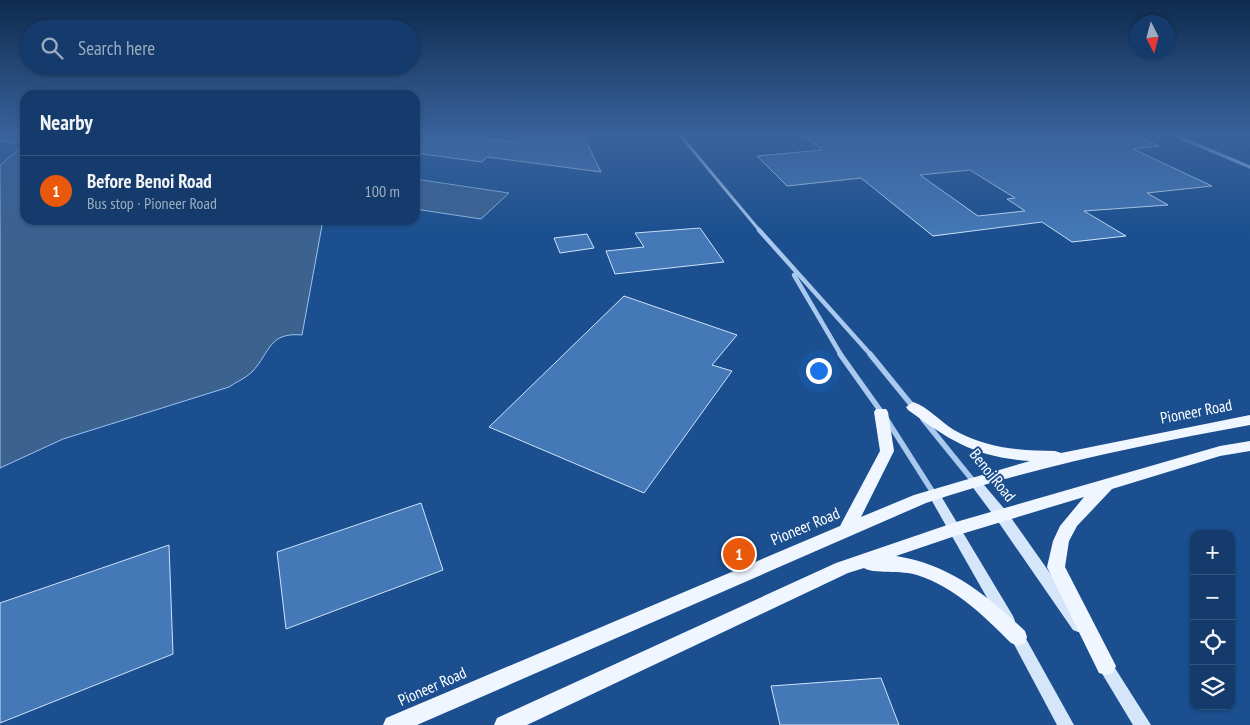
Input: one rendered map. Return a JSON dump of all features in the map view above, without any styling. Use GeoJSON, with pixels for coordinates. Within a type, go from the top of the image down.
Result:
{"type":"FeatureCollection","features":[{"type":"Feature","properties":{"kind":"main road"},"geometry":{"type":"LineString","coordinates":[[913,406],[954,436],[984,448],[1017,456],[1077,456]]}},
{"type":"Feature","properties":{"kind":"main road"},"geometry":{"type":"LineString","coordinates":[[845,532],[887,451],[881,412]]}},
{"type":"Feature","properties":{"kind":"main road","name":"Pioneer Road"},"geometry":{"type":"LineString","coordinates":[[393,725],[934,494],[1077,456],[1250,420]]}},
{"type":"Feature","properties":{"kind":"main road"},"geometry":{"type":"LineString","coordinates":[[504,725],[842,568],[1002,516],[1220,451],[1250,446]]}},
{"type":"Feature","properties":{"kind":"main road","name":"Benoi Road"},"geometry":{"type":"LineString","coordinates":[[975,482],[1002,516],[1106,666],[1143,725]]}},
{"type":"Feature","properties":{"kind":"main road"},"geometry":{"type":"LineString","coordinates":[[1106,666],[1056,567],[1058,549],[1064,531],[1074,516],[1107,485]]}},
{"type":"Feature","properties":{"kind":"main road","name":"Benoi Road"},"geometry":{"type":"LineString","coordinates":[[934,494],[1018,637],[1066,725]]}},
{"type":"Feature","properties":{"kind":"main road"},"geometry":{"type":"LineString","coordinates":[[842,568],[886,562],[907,565],[940,574],[984,604],[1018,637]]}},
{"type":"Feature","properties":{"kind":"street","name":"Benoi Road"},"geometry":{"type":"LineString","coordinates":[[708,169],[789,266],[868,351],[975,482]]}},
{"type":"Feature","properties":{"kind":"street","name":"Benoi Road"},"geometry":{"type":"LineString","coordinates":[[789,266],[833,343],[881,412],[934,494]]}},
{"type":"Feature","properties":{"kind":"water"},"geometry":{"type":"Polygon","coordinates":[[[0,169],[20,169],[20,225],[322,225],[302,335],[291,335],[277,340],[252,372],[229,387],[63,439],[0,468],[0,169]]]}},
{"type":"Feature","properties":{"kind":"water"},"geometry":{"type":"Polygon","coordinates":[[[420,180],[509,193],[481,219],[420,210],[420,180]]]}},
{"type":"Feature","properties":{"kind":"building"},"geometry":{"type":"Polygon","coordinates":[[[577,169],[599,169],[601,172],[577,169]]]}},
{"type":"Feature","properties":{"kind":"building"},"geometry":{"type":"Polygon","coordinates":[[[770,169],[1175,169],[1212,186],[1147,193],[1168,205],[1084,211],[1126,236],[1072,242],[1042,222],[933,236],[861,178],[787,186],[770,169]],[[970,170],[920,175],[978,216],[1025,211],[1007,199],[1015,198],[970,170]]]}},
{"type":"Feature","properties":{"kind":"building"},"geometry":{"type":"Polygon","coordinates":[[[700,228],[724,262],[615,274],[606,251],[644,247],[635,233],[700,228]]]}},
{"type":"Feature","properties":{"kind":"building"},"geometry":{"type":"Polygon","coordinates":[[[587,234],[594,248],[560,253],[554,238],[587,234]]]}},
{"type":"Feature","properties":{"kind":"building"},"geometry":{"type":"Polygon","coordinates":[[[624,296],[737,335],[712,365],[732,371],[644,493],[489,427],[624,296]]]}},
{"type":"Feature","properties":{"kind":"building"},"geometry":{"type":"Polygon","coordinates":[[[421,503],[443,570],[286,629],[277,552],[421,503]]]}},
{"type":"Feature","properties":{"kind":"building"},"geometry":{"type":"Polygon","coordinates":[[[169,545],[173,654],[0,723],[0,603],[169,545]]]}},
{"type":"Feature","properties":{"kind":"building"},"geometry":{"type":"Polygon","coordinates":[[[881,678],[899,725],[780,725],[771,686],[881,678]]]}},
{"type":"Feature","properties":{"kind":"place","name":"Before Benoi Road"},"geometry":{"type":"Point","coordinates":[739,554]}}]}
